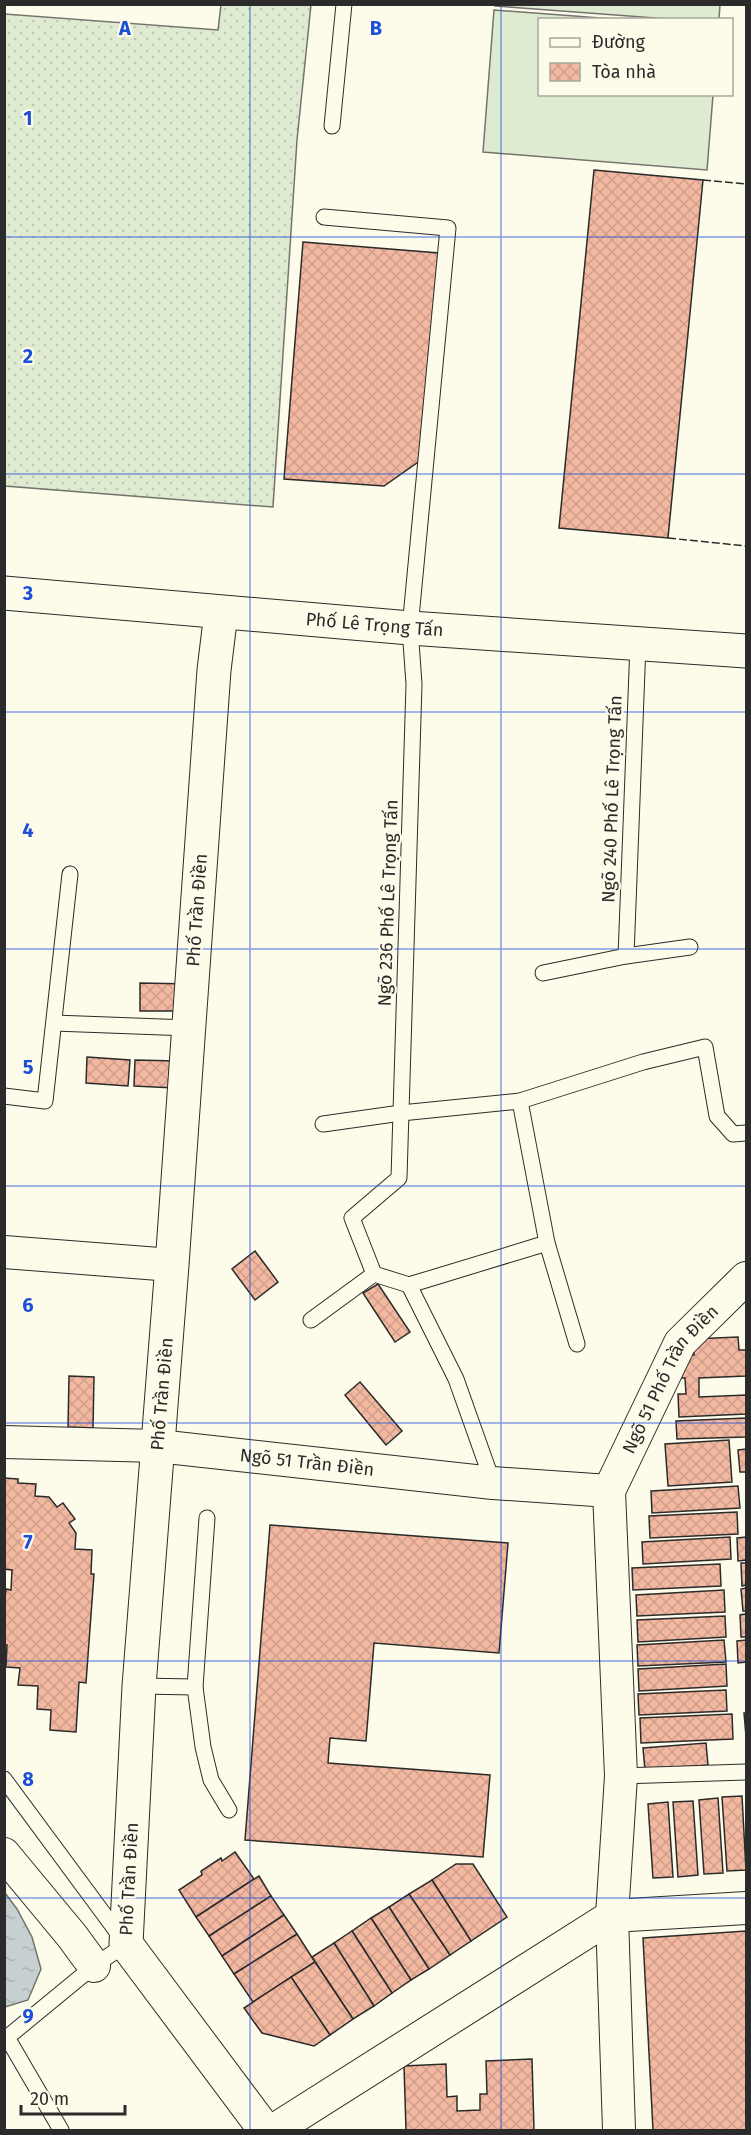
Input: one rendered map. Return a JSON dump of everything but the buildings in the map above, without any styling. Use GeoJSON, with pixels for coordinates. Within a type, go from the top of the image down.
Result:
{"type":"FeatureCollection","features":[{"type":"Feature","properties":{"kind":"street","name":"Phố Lê Trọng Tấn"},"geometry":{"type":"LineString","coordinates":[[4,593],[410,628],[747,651]]}},
{"type":"Feature","properties":{"kind":"street","name":"Phố Trần Điền"},"geometry":{"type":"LineString","coordinates":[[221,613],[214,670],[172,1265],[139,1686],[126,1944],[266,2130]]}},
{"type":"Feature","properties":{"kind":"street"},"geometry":{"type":"LineString","coordinates":[[4,1252],[172,1265]]}},
{"type":"Feature","properties":{"kind":"street","name":"Ngõ 51 Phố Trần Điền"},"geometry":{"type":"LineString","coordinates":[[609,1491],[680,1343],[747,1278]]}},
{"type":"Feature","properties":{"kind":"street","name":"Ngõ 51 Trần Điền"},"geometry":{"type":"LineString","coordinates":[[4,1442],[158,1446],[493,1483],[609,1491]]}},
{"type":"Feature","properties":{"kind":"street"},"geometry":{"type":"LineString","coordinates":[[609,1491],[621,1776],[612,1916],[619,2130]]}},
{"type":"Feature","properties":{"kind":"street"},"geometry":{"type":"LineString","coordinates":[[4,1854],[94,1966]]}},
{"type":"Feature","properties":{"kind":"street"},"geometry":{"type":"LineString","coordinates":[[274,2130],[612,1916],[747,1908]]}},
{"type":"Feature","properties":{"kind":"lane"},"geometry":{"type":"LineString","coordinates":[[332,126],[344,4]]}},
{"type":"Feature","properties":{"kind":"lane","name":"Ngõ 236 Phố Lê Trọng Tấn"},"geometry":{"type":"LineString","coordinates":[[324,217],[448,228],[410,628],[414,684],[399,1178],[352,1218],[374,1274]]}},
{"type":"Feature","properties":{"kind":"lane","name":"Ngõ 240 Phố Lê Trọng Tấn"},"geometry":{"type":"LineString","coordinates":[[626,956],[638,644]]}},
{"type":"Feature","properties":{"kind":"lane"},"geometry":{"type":"LineString","coordinates":[[4,1096],[45,1101],[70,874]]}},
{"type":"Feature","properties":{"kind":"lane"},"geometry":{"type":"LineString","coordinates":[[543,973],[626,956],[690,947]]}},
{"type":"Feature","properties":{"kind":"lane"},"geometry":{"type":"LineString","coordinates":[[54,1023],[189,1028]]}},
{"type":"Feature","properties":{"kind":"lane"},"geometry":{"type":"LineString","coordinates":[[323,1124],[401,1113],[520,1101],[643,1062],[705,1047],[717,1116],[733,1134],[747,1133]]}},
{"type":"Feature","properties":{"kind":"lane"},"geometry":{"type":"LineString","coordinates":[[520,1101],[547,1244],[577,1344]]}},
{"type":"Feature","properties":{"kind":"lane"},"geometry":{"type":"LineString","coordinates":[[311,1320],[374,1274],[409,1284],[547,1244]]}},
{"type":"Feature","properties":{"kind":"lane"},"geometry":{"type":"LineString","coordinates":[[409,1284],[456,1379],[493,1483]]}},
{"type":"Feature","properties":{"kind":"lane"},"geometry":{"type":"LineString","coordinates":[[207,1518],[195,1687],[203,1747],[211,1780],[229,1810]]}},
{"type":"Feature","properties":{"kind":"lane"},"geometry":{"type":"LineString","coordinates":[[139,1686],[195,1687]]}},
{"type":"Feature","properties":{"kind":"lane"},"geometry":{"type":"LineString","coordinates":[[621,1776],[747,1772]]}},
{"type":"Feature","properties":{"kind":"lane"},"geometry":{"type":"LineString","coordinates":[[4,1779],[126,1944],[94,1966],[6,2040],[61,2130]]}},
{"type":"Feature","properties":{"kind":"green space"},"geometry":{"type":"Polygon","coordinates":[[[495,4],[720,4],[719,18],[656,18],[495,6],[495,4]]]}},
{"type":"Feature","properties":{"kind":"green space"},"geometry":{"type":"Polygon","coordinates":[[[221,5],[311,5],[297,140],[273,507],[5,486],[5,14],[218,30],[221,5]]]}},
{"type":"Feature","properties":{"kind":"green space"},"geometry":{"type":"Polygon","coordinates":[[[494,10],[601,18],[538,18],[538,96],[713,96],[707,170],[483,152],[494,10]]]}},
{"type":"Feature","properties":{"kind":"water"},"geometry":{"type":"Polygon","coordinates":[[[5,1893],[17,1909],[32,1937],[41,1969],[28,2000],[5,2007],[5,1893]]]}},
{"type":"Feature","properties":{"kind":"fence"},"geometry":{"type":"LineString","coordinates":[[703,180],[746,184]]}},
{"type":"Feature","properties":{"kind":"fence"},"geometry":{"type":"LineString","coordinates":[[668,538],[746,546]]}}]}
